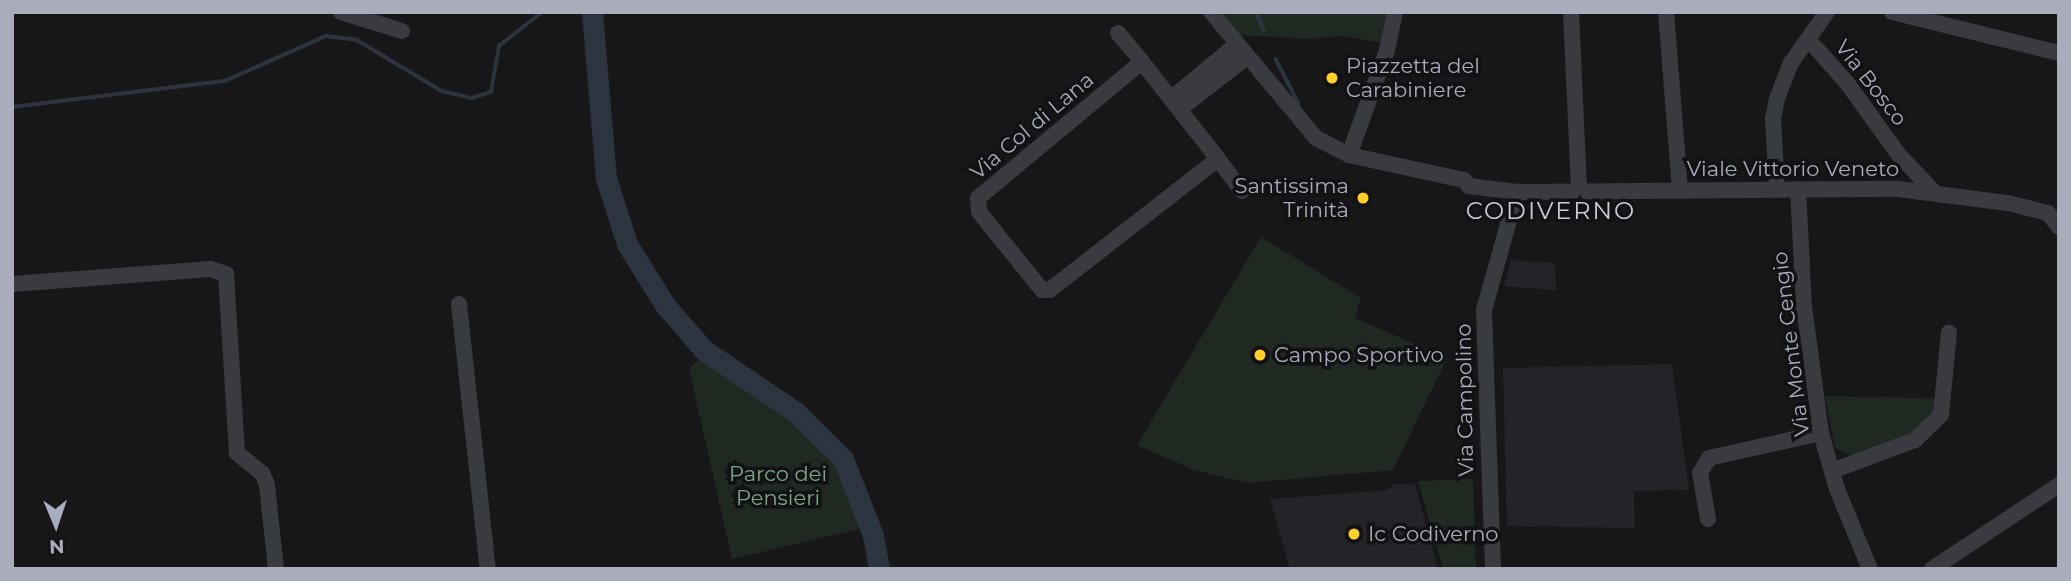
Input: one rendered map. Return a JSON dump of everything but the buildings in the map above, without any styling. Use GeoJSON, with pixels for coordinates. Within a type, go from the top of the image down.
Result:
{"type":"FeatureCollection","features":[{"type":"Feature","properties":{"kind":"street"},"geometry":{"type":"LineString","coordinates":[[341,12],[402,31]]}},
{"type":"Feature","properties":{"kind":"street"},"geometry":{"type":"LineString","coordinates":[[1212,12],[1302,127],[1330,148],[1349,155],[1387,50],[1395,12]]}},
{"type":"Feature","properties":{"kind":"street"},"geometry":{"type":"LineString","coordinates":[[1572,12],[1579,191]]}},
{"type":"Feature","properties":{"kind":"street"},"geometry":{"type":"LineString","coordinates":[[1666,12],[1680,190]]}},
{"type":"Feature","properties":{"kind":"street","name":"Via Bosco"},"geometry":{"type":"LineString","coordinates":[[1777,189],[1773,119],[1782,83],[1827,12]]}},
{"type":"Feature","properties":{"kind":"street"},"geometry":{"type":"LineString","coordinates":[[1892,12],[2059,53]]}},
{"type":"Feature","properties":{"kind":"street"},"geometry":{"type":"LineString","coordinates":[[1118,33],[1176,103],[1242,191]]}},
{"type":"Feature","properties":{"kind":"street","name":"Via Bosco"},"geometry":{"type":"LineString","coordinates":[[1808,39],[1854,92],[1899,155],[1936,194]]}},
{"type":"Feature","properties":{"kind":"street"},"geometry":{"type":"LineString","coordinates":[[1176,103],[1242,51]]}},
{"type":"Feature","properties":{"kind":"street","name":"Via Col di Lana"},"geometry":{"type":"LineString","coordinates":[[1142,62],[981,193],[979,212],[997,236],[1039,289],[1050,290],[1218,159]]}},
{"type":"Feature","properties":{"kind":"street","name":"Viale Vittorio Veneto"},"geometry":{"type":"LineString","coordinates":[[1349,155],[1464,180],[1469,186],[1517,192],[1891,188],[2036,210],[2048,214],[2059,227]]}},
{"type":"Feature","properties":{"kind":"street","name":"Via Bosco"},"geometry":{"type":"LineString","coordinates":[[1891,188],[1900,176],[1899,155]]}},
{"type":"Feature","properties":{"kind":"street","name":"Via Monte Cengio"},"geometry":{"type":"LineString","coordinates":[[1798,189],[1804,306],[1821,433],[1832,471],[1870,569]]}},
{"type":"Feature","properties":{"kind":"street","name":"Via Campolino"},"geometry":{"type":"LineString","coordinates":[[1493,569],[1484,317],[1517,192]]}},
{"type":"Feature","properties":{"kind":"street"},"geometry":{"type":"LineString","coordinates":[[12,284],[210,269],[226,274],[237,453],[262,472],[267,485],[276,569]]}},
{"type":"Feature","properties":{"kind":"street"},"geometry":{"type":"LineString","coordinates":[[459,304],[488,569]]}},
{"type":"Feature","properties":{"kind":"street"},"geometry":{"type":"LineString","coordinates":[[1832,471],[1915,440],[1941,415],[1950,332]]}},
{"type":"Feature","properties":{"kind":"street"},"geometry":{"type":"LineString","coordinates":[[1708,519],[1700,472],[1709,458],[1821,433]]}},
{"type":"Feature","properties":{"kind":"street"},"geometry":{"type":"LineString","coordinates":[[1931,569],[2059,485]]}},
{"type":"Feature","properties":{"kind":"shaded area"},"geometry":{"type":"Polygon","coordinates":[[[1511,260],[1555,263],[1556,290],[1504,286],[1511,260]]]}},
{"type":"Feature","properties":{"kind":"shaded area"},"geometry":{"type":"Polygon","coordinates":[[[1672,364],[1689,490],[1634,491],[1635,528],[1507,526],[1503,368],[1672,364]]]}},
{"type":"Feature","properties":{"kind":"shaded area","name":"Ic Codiverno"},"geometry":{"type":"Polygon","coordinates":[[[1395,484],[1415,484],[1438,569],[1290,569],[1270,499],[1387,490],[1395,484]]]}},
{"type":"Feature","properties":{"kind":"green space"},"geometry":{"type":"Polygon","coordinates":[[[1219,12],[1388,12],[1383,43],[1343,36],[1309,39],[1238,35],[1219,12]]]}},
{"type":"Feature","properties":{"kind":"green space"},"geometry":{"type":"Polygon","coordinates":[[[1261,237],[1361,298],[1355,318],[1447,358],[1393,470],[1247,483],[1194,470],[1137,445],[1261,237]]]}},
{"type":"Feature","properties":{"kind":"green space","name":"Parco dei Pensieri"},"geometry":{"type":"Polygon","coordinates":[[[703,354],[793,415],[840,465],[864,528],[732,559],[689,369],[703,354]]]}},
{"type":"Feature","properties":{"kind":"green space"},"geometry":{"type":"Polygon","coordinates":[[[1825,396],[1938,398],[1936,414],[1921,429],[1853,457],[1835,448],[1825,396]]]}},
{"type":"Feature","properties":{"kind":"green space"},"geometry":{"type":"Polygon","coordinates":[[[1473,479],[1476,569],[1443,569],[1418,481],[1473,479]]]}},
{"type":"Feature","properties":{"kind":"waterway"},"geometry":{"type":"LineString","coordinates":[[12,107],[225,81],[326,36],[357,40],[442,91],[472,98],[491,92],[499,46],[542,12]]}},
{"type":"Feature","properties":{"kind":"waterway"},"geometry":{"type":"LineString","coordinates":[[592,12],[606,178],[627,244],[665,305],[704,350],[797,413],[843,459],[873,535],[879,569]]}},
{"type":"Feature","properties":{"kind":"waterway"},"geometry":{"type":"LineString","coordinates":[[1256,12],[1264,30]]}},
{"type":"Feature","properties":{"kind":"waterway"},"geometry":{"type":"LineString","coordinates":[[1276,59],[1299,104]]}},
{"type":"Feature","properties":{"kind":"place","name":"Piazzetta del Carabiniere"},"geometry":{"type":"Point","coordinates":[1332,78]}},
{"type":"Feature","properties":{"kind":"place","name":"Santissima Trinità"},"geometry":{"type":"Point","coordinates":[1363,198]}},
{"type":"Feature","properties":{"kind":"place","name":"Campo Sportivo"},"geometry":{"type":"Point","coordinates":[1260,355]}},
{"type":"Feature","properties":{"kind":"place","name":"Ic Codiverno"},"geometry":{"type":"Point","coordinates":[1354,534]}},
{"type":"Feature","properties":{"kind":"district","name":"CODIVERNO"},"geometry":{"type":"Point","coordinates":[1551,211]}}]}
